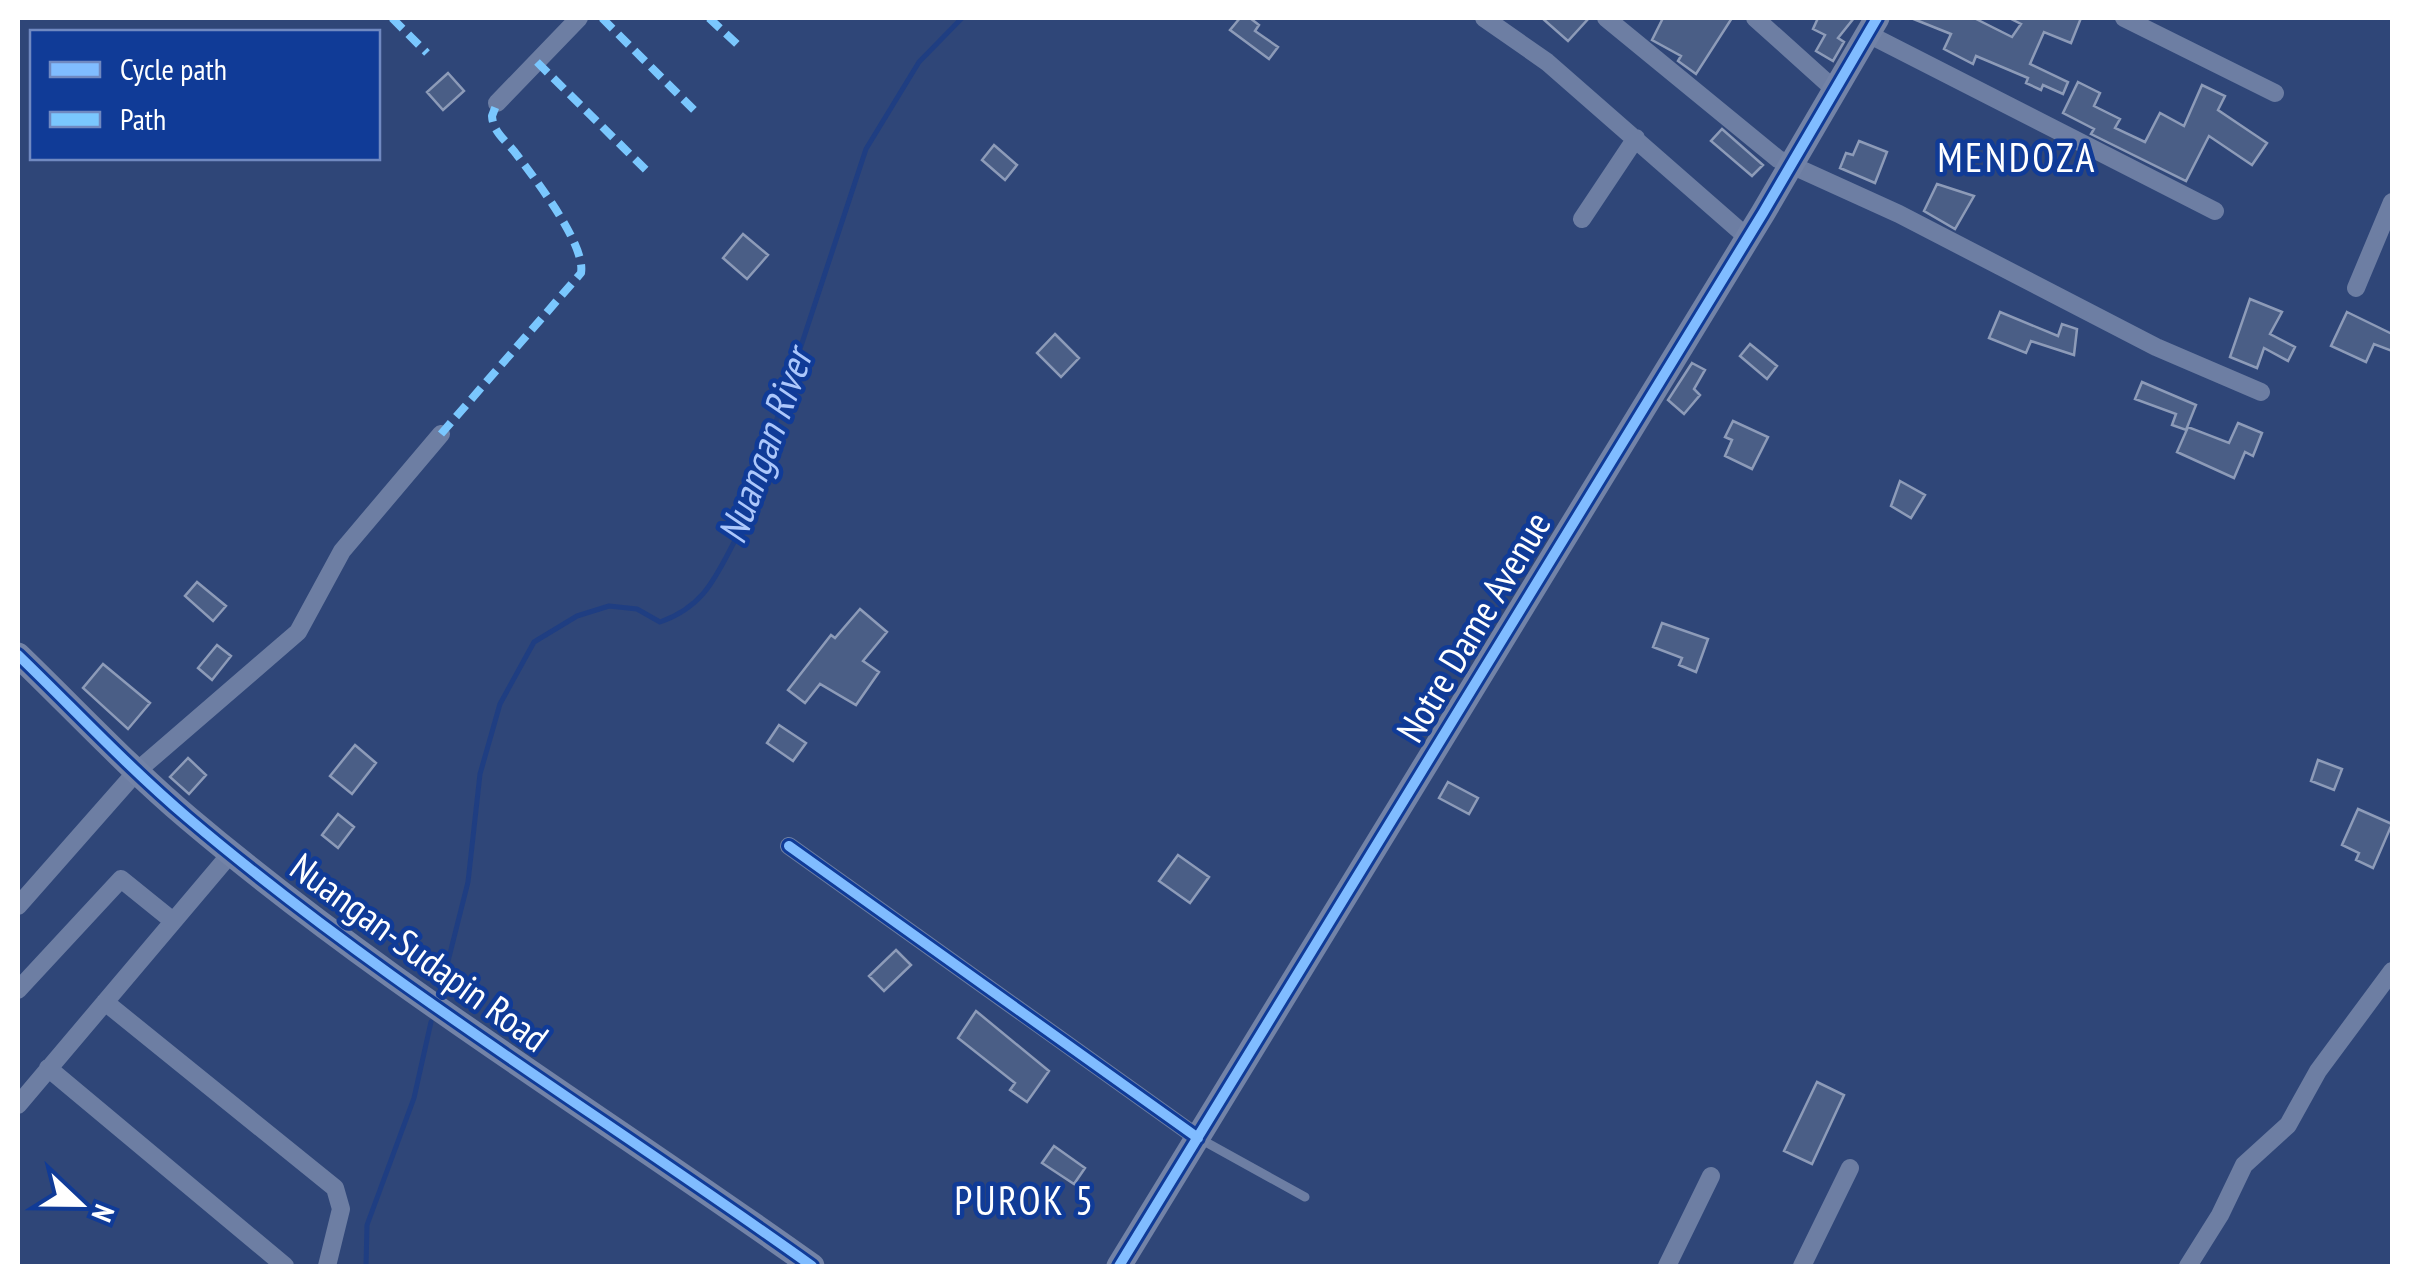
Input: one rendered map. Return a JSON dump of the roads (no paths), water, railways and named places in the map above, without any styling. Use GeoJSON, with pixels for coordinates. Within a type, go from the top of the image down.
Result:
{"type":"FeatureCollection","features":[{"type":"Feature","properties":{"kind":"street"},"geometry":{"type":"LineString","coordinates":[[497,103],[580,18]]}},
{"type":"Feature","properties":{"kind":"street"},"geometry":{"type":"LineString","coordinates":[[1484,18],[1547,62],[1748,238]]}},
{"type":"Feature","properties":{"kind":"street"},"geometry":{"type":"LineString","coordinates":[[1606,18],[1772,155],[1899,214],[2156,346],[2261,392]]}},
{"type":"Feature","properties":{"kind":"street"},"geometry":{"type":"LineString","coordinates":[[2124,18],[2274,93]]}},
{"type":"Feature","properties":{"kind":"street"},"geometry":{"type":"LineString","coordinates":[[1763,20],[1835,90]]}},
{"type":"Feature","properties":{"kind":"street"},"geometry":{"type":"LineString","coordinates":[[1872,26],[2215,211]]}},
{"type":"Feature","properties":{"kind":"street","name":"Notre Dame Avenue"},"geometry":{"type":"LineString","coordinates":[[1119,1266],[1748,238],[1872,26]]}},
{"type":"Feature","properties":{"kind":"street"},"geometry":{"type":"LineString","coordinates":[[1582,219],[1636,138]]}},
{"type":"Feature","properties":{"kind":"street"},"geometry":{"type":"LineString","coordinates":[[2356,288],[2392,202]]}},
{"type":"Feature","properties":{"kind":"street"},"geometry":{"type":"LineString","coordinates":[[18,906],[136,771],[298,632],[342,552],[441,434]]}},
{"type":"Feature","properties":{"kind":"street","name":"Nuangan-Sudapin Road"},"geometry":{"type":"LineString","coordinates":[[18,654],[136,771],[232,852],[459,1023],[812,1266]]}},
{"type":"Feature","properties":{"kind":"street"},"geometry":{"type":"LineString","coordinates":[[789,846],[1198,1138]]}},
{"type":"Feature","properties":{"kind":"street"},"geometry":{"type":"LineString","coordinates":[[18,1105],[232,852]]}},
{"type":"Feature","properties":{"kind":"street"},"geometry":{"type":"LineString","coordinates":[[18,990],[120,879],[174,921]]}},
{"type":"Feature","properties":{"kind":"street"},"geometry":{"type":"LineString","coordinates":[[2188,1266],[2220,1216],[2244,1165],[2288,1125],[2318,1071],[2392,971]]}},
{"type":"Feature","properties":{"kind":"street"},"geometry":{"type":"LineString","coordinates":[[105,1002],[336,1188],[341,1209],[327,1266]]}},
{"type":"Feature","properties":{"kind":"street"},"geometry":{"type":"LineString","coordinates":[[48,1068],[285,1266]]}},
{"type":"Feature","properties":{"kind":"street"},"geometry":{"type":"LineString","coordinates":[[1802,1266],[1850,1168]]}},
{"type":"Feature","properties":{"kind":"street"},"geometry":{"type":"LineString","coordinates":[[1668,1266],[1711,1176]]}},
{"type":"Feature","properties":{"kind":"lane"},"geometry":{"type":"LineString","coordinates":[[1198,1138],[1305,1196]]}},
{"type":"Feature","properties":{"kind":"waterway","name":"Nuangan River"},"geometry":{"type":"LineString","coordinates":[[440,993],[468,882],[480,774],[500,704],[534,642],[577,616],[609,606],[637,609],[660,622],[689,607],[709,586],[740,531],[866,149],[919,62],[962,18]]}},
{"type":"Feature","properties":{"kind":"waterway","name":"Nuangan River"},"geometry":{"type":"LineString","coordinates":[[366,1266],[367,1225],[414,1098],[431,1022]]}},
{"type":"Feature","properties":{"kind":"district","name":"MENDOZA"},"geometry":{"type":"Point","coordinates":[2017,158]}},
{"type":"Feature","properties":{"kind":"district","name":"PUROK 5"},"geometry":{"type":"Point","coordinates":[1025,1201]}}]}
